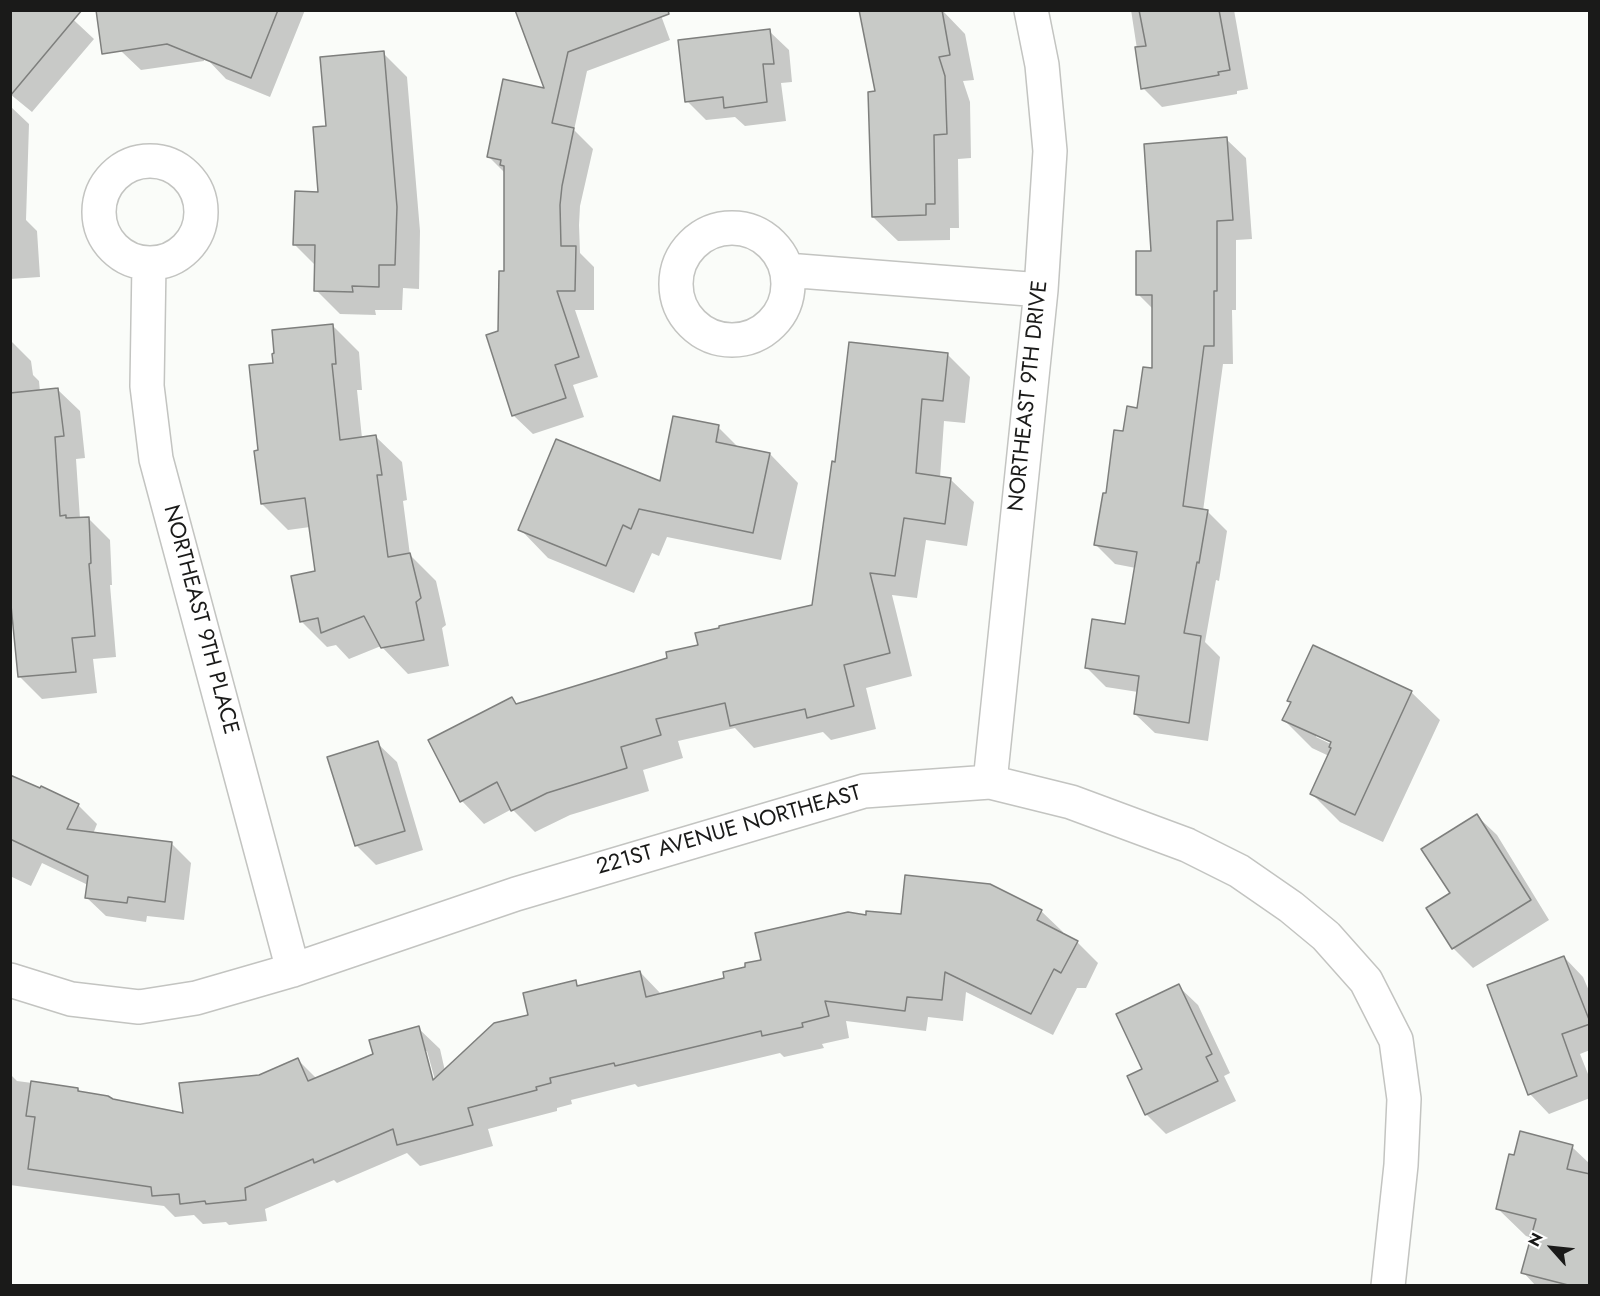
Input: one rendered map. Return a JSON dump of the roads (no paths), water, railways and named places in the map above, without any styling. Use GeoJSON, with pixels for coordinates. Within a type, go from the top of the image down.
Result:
{"type":"FeatureCollection","features":[{"type":"Feature","properties":{"kind":"street","name":"NORTHEAST 9TH DRIVE"},"geometry":{"type":"LineString","coordinates":[[990,782],[1041,290],[1050,151],[1042,65],[1030,10]]}},
{"type":"Feature","properties":{"kind":"street","name":"NORTHEAST 9TH PLACE"},"geometry":{"type":"LineString","coordinates":[[149,264],[147,386],[156,459],[292,970]]}},
{"type":"Feature","properties":{"kind":"street"},"geometry":{"type":"LineString","coordinates":[[788,273],[799,271],[1041,290]]}},
{"type":"Feature","properties":{"kind":"street","name":"221ST AVENUE NORTHEAST"},"geometry":{"type":"LineString","coordinates":[[10,980],[71,999],[139,1007],[196,998],[292,970],[516,894],[864,791],[990,782],[1071,802],[1187,845],[1239,871],[1291,907],[1326,936],[1366,981],[1396,1040],[1404,1099],[1401,1165],[1388,1286]]}}]}
